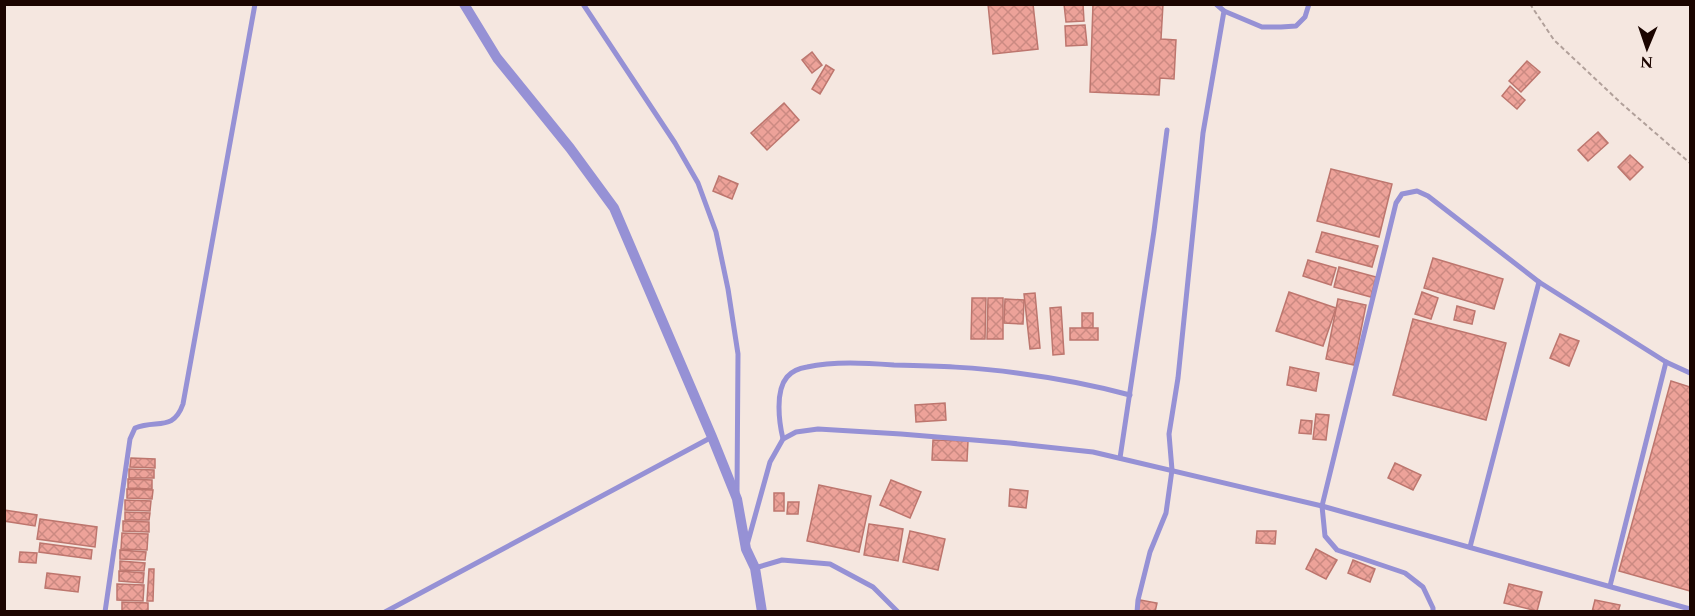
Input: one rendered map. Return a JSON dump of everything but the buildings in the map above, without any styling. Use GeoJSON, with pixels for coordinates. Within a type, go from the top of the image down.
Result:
{"type":"FeatureCollection","features":[{"type":"Feature","properties":{"kind":"street"},"geometry":{"type":"LineString","coordinates":[[464,4],[497,58],[570,148],[614,208],[712,437],[736,499],[746,549],[755,568],[762,612]]}},
{"type":"Feature","properties":{"kind":"lane"},"geometry":{"type":"LineString","coordinates":[[105,612],[130,439],[135,428],[170,422],[179,416],[183,404],[255,4]]}},
{"type":"Feature","properties":{"kind":"lane"},"geometry":{"type":"LineString","coordinates":[[583,4],[698,183],[716,232],[738,354],[736,499]]}},
{"type":"Feature","properties":{"kind":"lane"},"geometry":{"type":"LineString","coordinates":[[1216,4],[1262,27],[1296,26],[1305,17],[1309,4]]}},
{"type":"Feature","properties":{"kind":"lane"},"geometry":{"type":"LineString","coordinates":[[1137,612],[1150,552],[1166,513],[1172,470],[1168,434],[1178,378],[1203,133],[1224,10]]}},
{"type":"Feature","properties":{"kind":"lane"},"geometry":{"type":"LineString","coordinates":[[1120,458],[1167,130]]}},
{"type":"Feature","properties":{"kind":"lane"},"geometry":{"type":"LineString","coordinates":[[1433,612],[1423,587],[1405,573],[1337,550],[1325,536],[1322,506],[1396,203],[1402,194],[1417,191],[1428,196],[1539,282],[1666,362],[1690,373]]}},
{"type":"Feature","properties":{"kind":"lane"},"geometry":{"type":"LineString","coordinates":[[1470,547],[1539,282]]}},
{"type":"Feature","properties":{"kind":"lane"},"geometry":{"type":"LineString","coordinates":[[1610,586],[1666,362]]}},
{"type":"Feature","properties":{"kind":"lane"},"geometry":{"type":"LineString","coordinates":[[783,439],[779,407],[781,390],[786,377],[795,370],[809,366],[871,364],[980,369],[1017,373],[1130,395]]}},
{"type":"Feature","properties":{"kind":"lane"},"geometry":{"type":"LineString","coordinates":[[746,549],[770,462],[783,439],[796,432],[818,429],[1010,442],[1093,452],[1322,506],[1690,609]]}},
{"type":"Feature","properties":{"kind":"lane"},"geometry":{"type":"LineString","coordinates":[[385,612],[712,437]]}},
{"type":"Feature","properties":{"kind":"lane"},"geometry":{"type":"LineString","coordinates":[[755,568],[782,560],[830,564],[873,587],[898,612]]}},
{"type":"Feature","properties":{"kind":"path"},"geometry":{"type":"LineString","coordinates":[[1530,4],[1554,40],[1622,104],[1690,163]]}}]}
